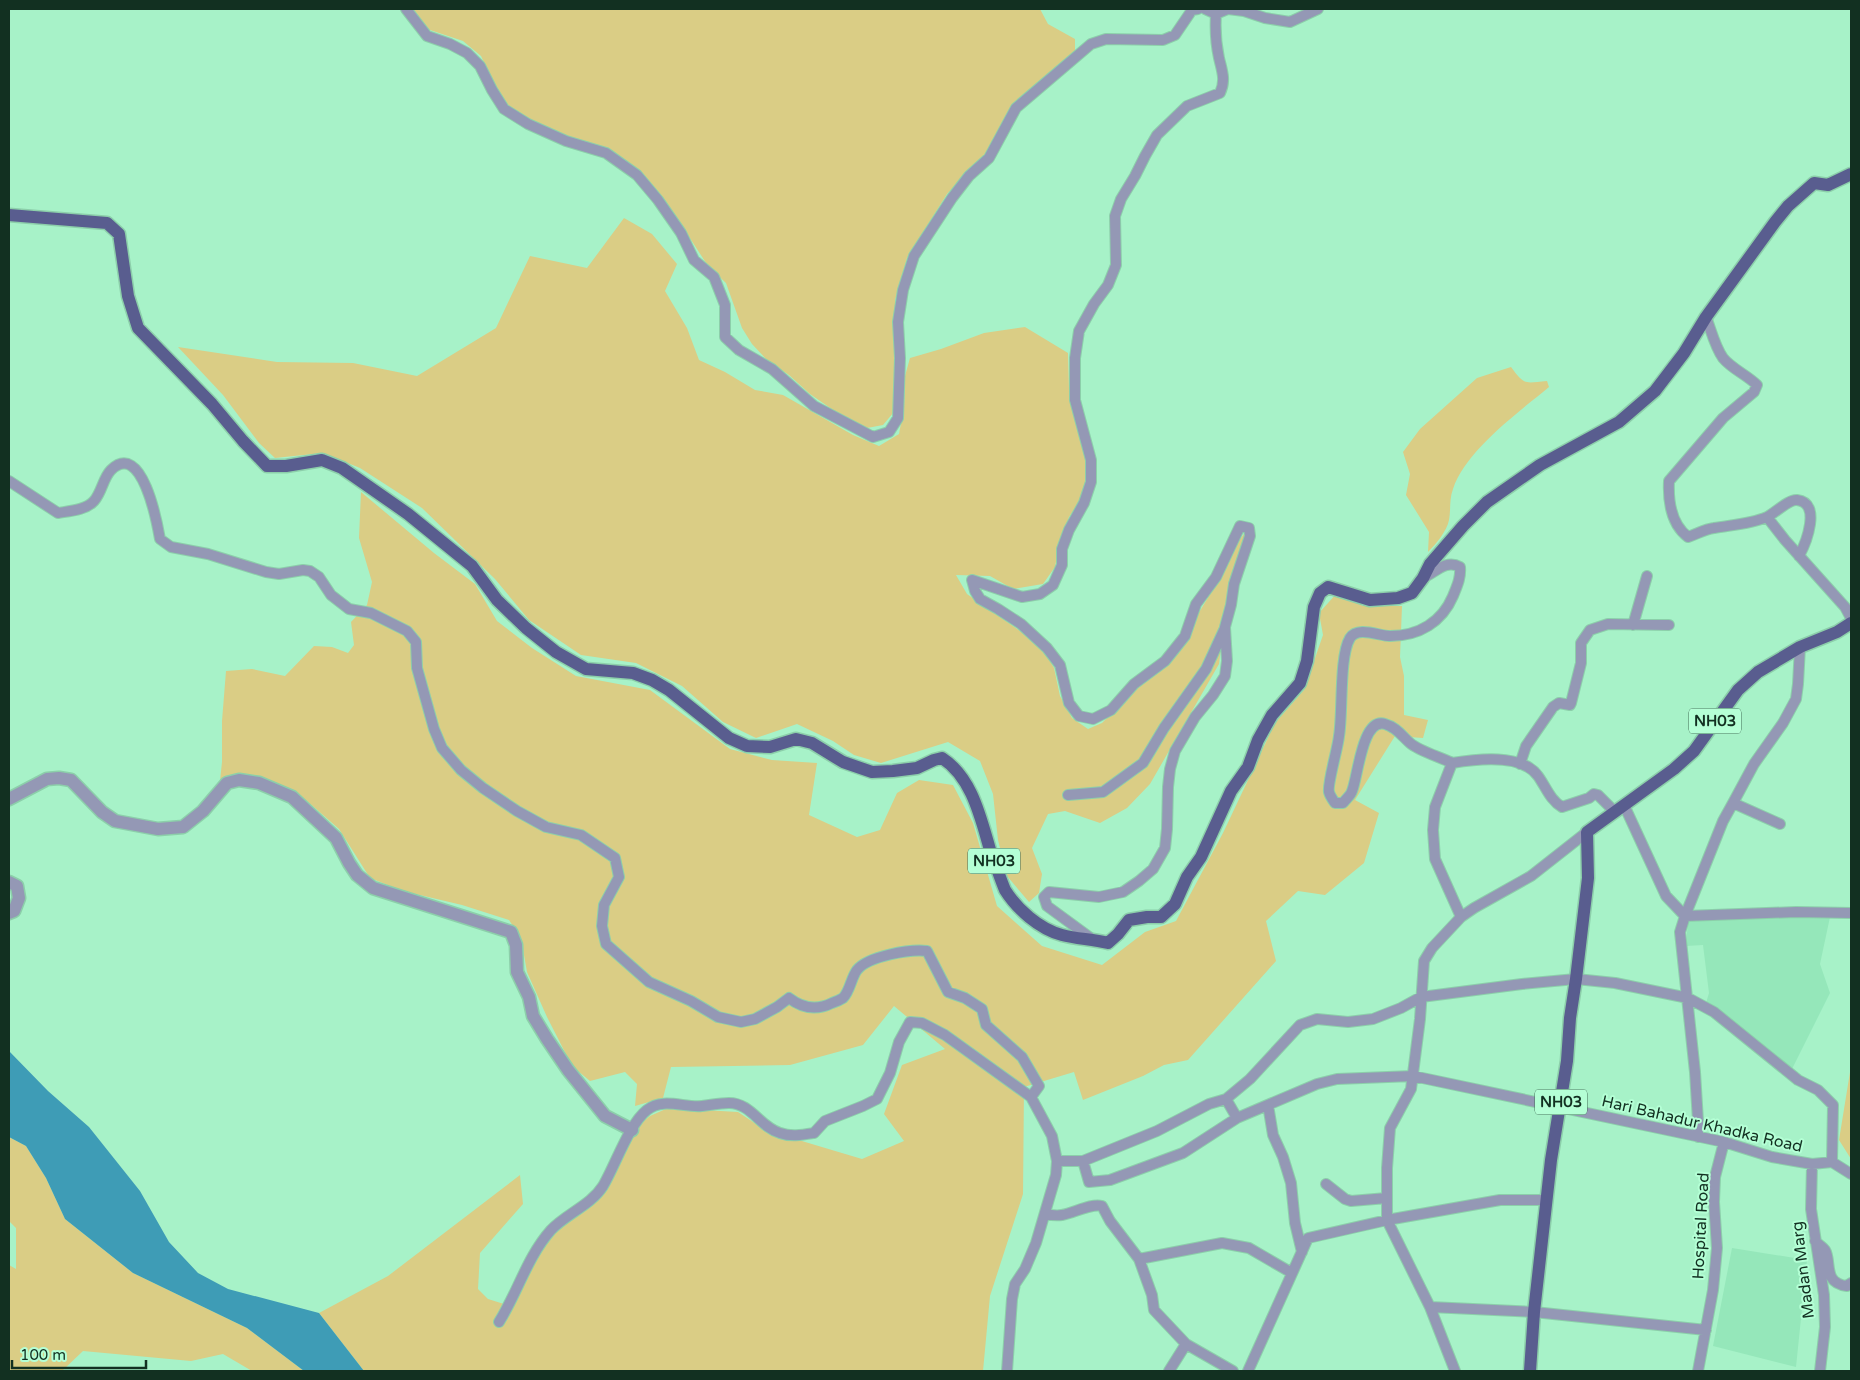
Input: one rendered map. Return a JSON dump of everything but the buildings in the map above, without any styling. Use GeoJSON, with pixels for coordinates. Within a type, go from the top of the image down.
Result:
{"type":"FeatureCollection","features":[{"type":"Feature","properties":{"kind":"main road","name":"NH03"},"geometry":{"type":"LineString","coordinates":[[9,215],[108,223],[119,234],[128,296],[138,328],[212,404],[267,466],[286,466],[322,460],[342,468],[408,514],[472,566],[497,600],[526,628],[556,652],[586,669],[632,673],[652,680],[669,690],[729,738],[747,746],[770,747],[796,739],[812,743],[843,762],[872,772],[893,772],[917,768],[942,758],[952,764],[961,775],[980,814],[1005,890],[1012,901],[1045,928],[1062,935],[1092,939],[1108,944],[1129,920],[1161,917],[1175,904],[1187,877],[1201,857],[1231,791],[1248,767],[1258,740],[1272,715],[1300,683],[1307,661],[1314,606],[1320,593],[1328,587],[1370,600],[1398,598],[1412,593],[1430,564],[1487,502],[1540,465],[1619,422],[1655,391],[1684,353],[1706,317],[1788,206],[1814,183],[1828,185],[1851,174]]}},
{"type":"Feature","properties":{"kind":"main road","name":"NH03"},"geometry":{"type":"LineString","coordinates":[[1530,1371],[1534,1312],[1546,1200],[1567,1060],[1570,1018],[1588,878],[1587,832],[1674,769],[1694,751],[1738,690],[1750,679],[1774,661],[1800,647],[1837,632],[1851,622]]}},
{"type":"Feature","properties":{"kind":"street"},"geometry":{"type":"LineString","coordinates":[[406,9],[427,36],[450,44],[467,53],[480,66],[504,109],[528,124],[566,141],[606,154],[637,175],[658,200],[681,233],[694,260],[714,277],[725,305],[725,337],[739,350],[772,369],[814,406],[874,438],[890,432],[898,418],[900,358],[898,322],[903,290],[914,256],[952,198],[969,176],[989,158],[1016,108],[1091,44],[1106,40],[1163,40],[1175,35],[1192,10],[1198,9]]}},
{"type":"Feature","properties":{"kind":"street"},"geometry":{"type":"LineString","coordinates":[[1205,9],[1216,14],[1228,9],[1290,22],[1318,9]]}},
{"type":"Feature","properties":{"kind":"street"},"geometry":{"type":"LineString","coordinates":[[1068,795],[1104,792],[1143,762],[1164,728],[1206,669],[1225,627],[1234,584],[1250,536],[1248,528],[1240,526],[1216,577],[1196,604],[1185,636],[1165,661],[1134,684],[1111,710],[1093,719],[1079,716],[1069,703],[1060,665],[1047,648],[1021,624],[998,608],[980,600],[974,591],[972,580],[1022,597],[1040,594],[1053,585],[1062,565],[1062,549],[1069,530],[1084,503],[1091,482],[1091,460],[1075,400],[1075,358],[1079,331],[1094,304],[1108,285],[1116,265],[1115,216],[1121,199],[1144,156],[1157,135],[1187,106],[1220,93],[1224,84],[1224,73],[1219,59],[1215,35],[1216,14]]}},
{"type":"Feature","properties":{"kind":"street"},"geometry":{"type":"LineString","coordinates":[[1706,317],[1722,358],[1756,385],[1754,392],[1723,418],[1669,481],[1668,493],[1673,516],[1680,531],[1688,537],[1711,528],[1746,523],[1767,517],[1793,500],[1799,500],[1808,506],[1812,517],[1804,548],[1799,556]]}},
{"type":"Feature","properties":{"kind":"street"},"geometry":{"type":"LineString","coordinates":[[9,481],[58,513],[85,508],[94,500],[113,468],[129,465],[145,482],[157,519],[160,538],[171,547],[208,554],[266,572],[279,574],[303,570],[310,571],[320,577],[331,595],[349,609],[370,613],[407,631],[416,642],[417,668],[434,729],[442,748],[461,770],[517,811],[546,827],[581,835],[615,858],[619,877],[604,905],[602,926],[606,944],[649,982],[691,1000],[718,1017],[740,1022],[755,1019],[789,998],[798,1005],[812,1008],[828,1005],[842,998],[857,970],[865,964],[878,958],[904,952],[927,951],[948,992],[965,998],[982,1009],[986,1025],[1022,1057],[1039,1086],[1031,1097]]}},
{"type":"Feature","properties":{"kind":"street"},"geometry":{"type":"LineString","coordinates":[[1767,517],[1845,607],[1851,618]]}},
{"type":"Feature","properties":{"kind":"street"},"geometry":{"type":"LineString","coordinates":[[1423,578],[1448,564],[1455,564],[1460,567],[1461,575],[1447,610],[1435,621],[1420,631],[1403,635],[1388,636],[1364,633],[1356,634],[1350,638],[1345,656],[1340,736],[1329,791],[1334,803],[1343,803],[1352,792],[1363,746],[1370,728],[1384,723],[1400,733],[1411,744],[1452,763],[1506,759],[1520,764],[1537,774],[1554,802],[1562,807],[1589,798],[1594,794],[1598,795],[1619,809],[1666,896],[1685,916],[1796,912],[1851,913]]}},
{"type":"Feature","properties":{"kind":"street"},"geometry":{"type":"LineString","coordinates":[[1633,625],[1647,576]]}},
{"type":"Feature","properties":{"kind":"street"},"geometry":{"type":"LineString","coordinates":[[1520,764],[1526,746],[1552,707],[1559,704],[1570,705],[1580,663],[1581,643],[1590,630],[1608,624],[1669,625]]}},
{"type":"Feature","properties":{"kind":"street"},"geometry":{"type":"LineString","coordinates":[[1092,939],[1047,906],[1044,897],[1049,892],[1099,897],[1123,892],[1139,882],[1153,869],[1165,848],[1168,787],[1175,751],[1195,717],[1213,695],[1225,676],[1227,661],[1225,627]]}},
{"type":"Feature","properties":{"kind":"street"},"geometry":{"type":"LineString","coordinates":[[1698,1137],[1695,1072],[1680,932],[1732,803],[1754,764],[1784,723],[1796,699],[1800,647]]}},
{"type":"Feature","properties":{"kind":"street"},"geometry":{"type":"LineString","coordinates":[[1452,763],[1434,807],[1433,830],[1435,859],[1461,917]]}},
{"type":"Feature","properties":{"kind":"street"},"geometry":{"type":"LineString","coordinates":[[9,799],[47,779],[59,778],[70,780],[102,812],[115,821],[158,829],[183,827],[203,811],[228,783],[239,780],[258,782],[292,796],[336,838],[357,875],[373,888],[511,932],[516,946],[517,972],[529,998],[533,1016],[568,1070],[605,1116],[632,1130]]}},
{"type":"Feature","properties":{"kind":"street"},"geometry":{"type":"LineString","coordinates":[[1732,803],[1780,824]]}},
{"type":"Feature","properties":{"kind":"street"},"geometry":{"type":"LineString","coordinates":[[1455,1371],[1430,1307],[1387,1220],[1387,1168],[1390,1128],[1411,1089],[1424,961],[1432,948],[1461,917],[1531,876],[1587,832]]}},
{"type":"Feature","properties":{"kind":"street"},"geometry":{"type":"LineString","coordinates":[[9,882],[17,886],[19,898],[14,911],[9,913]]}},
{"type":"Feature","properties":{"kind":"street"},"geometry":{"type":"LineString","coordinates":[[1057,1161],[1083,1161],[1157,1131],[1209,1104],[1226,1099],[1250,1079],[1300,1025],[1317,1019],[1348,1022],[1373,1020],[1421,997],[1576,979],[1615,983],[1688,998],[1714,1012],[1798,1080],[1818,1090],[1828,1099],[1833,1105],[1832,1162],[1851,1174]]}},
{"type":"Feature","properties":{"kind":"street"},"geometry":{"type":"LineString","coordinates":[[499,1322],[510,1305],[531,1256],[552,1229],[586,1204],[602,1187],[632,1130],[647,1110],[662,1104],[701,1106],[731,1103],[747,1109],[766,1126],[780,1133],[793,1136],[814,1133],[824,1121],[878,1098],[890,1073],[899,1042],[910,1022],[922,1023],[946,1035],[1031,1097],[1052,1136],[1057,1161],[1056,1175],[1036,1243],[1025,1269],[1015,1284],[1012,1299],[1007,1371]]}},
{"type":"Feature","properties":{"kind":"street","name":"Hari Bahadur Khadka Road"},"geometry":{"type":"LineString","coordinates":[[1083,1161],[1089,1182],[1110,1180],[1183,1154],[1237,1118],[1317,1084],[1337,1079],[1413,1076],[1724,1142],[1772,1157],[1812,1164],[1832,1162]]}},
{"type":"Feature","properties":{"kind":"street"},"geometry":{"type":"LineString","coordinates":[[1226,1099],[1237,1118]]}},
{"type":"Feature","properties":{"kind":"street"},"geometry":{"type":"LineString","coordinates":[[1268,1105],[1273,1135],[1284,1157],[1292,1183],[1295,1223],[1302,1252]]}},
{"type":"Feature","properties":{"kind":"street","name":"Hospital Road"},"geometry":{"type":"LineString","coordinates":[[1698,1371],[1713,1290],[1716,1248],[1715,1177],[1724,1142]]}},
{"type":"Feature","properties":{"kind":"street","name":"Madan Marg"},"geometry":{"type":"LineString","coordinates":[[1812,1164],[1811,1209],[1820,1266],[1825,1327],[1820,1371]]}},
{"type":"Feature","properties":{"kind":"street"},"geometry":{"type":"LineString","coordinates":[[1326,1184],[1345,1199],[1351,1201],[1387,1198]]}},
{"type":"Feature","properties":{"kind":"street"},"geometry":{"type":"LineString","coordinates":[[1248,1371],[1308,1238],[1387,1220],[1500,1200],[1546,1200]]}},
{"type":"Feature","properties":{"kind":"street"},"geometry":{"type":"LineString","coordinates":[[1045,1214],[1060,1216],[1083,1210],[1095,1204],[1102,1206],[1110,1221],[1139,1259],[1152,1295],[1154,1310],[1186,1344],[1232,1371]]}},
{"type":"Feature","properties":{"kind":"street"},"geometry":{"type":"LineString","coordinates":[[1815,1241],[1825,1250],[1828,1270],[1835,1281],[1844,1286],[1848,1286],[1851,1283]]}},
{"type":"Feature","properties":{"kind":"street"},"geometry":{"type":"LineString","coordinates":[[1139,1259],[1222,1243],[1249,1248],[1292,1273]]}},
{"type":"Feature","properties":{"kind":"street"},"geometry":{"type":"LineString","coordinates":[[1430,1307],[1534,1312],[1706,1330]]}},
{"type":"Feature","properties":{"kind":"street"},"geometry":{"type":"LineString","coordinates":[[1169,1371],[1186,1344]]}},
{"type":"Feature","properties":{"kind":"shaded area"},"geometry":{"type":"Polygon","coordinates":[[[412,9],[1040,9],[1048,24],[1075,39],[1075,54],[1021,96],[1002,123],[985,155],[947,194],[907,258],[895,300],[894,412],[883,425],[867,428],[836,412],[810,394],[789,375],[768,361],[752,344],[742,328],[726,283],[708,266],[673,212],[652,185],[630,164],[524,117],[504,104],[481,56],[463,41],[427,29],[412,9]]]}},
{"type":"Feature","properties":{"kind":"shaded area"},"geometry":{"type":"Polygon","coordinates":[[[624,218],[652,234],[677,264],[665,291],[687,328],[699,360],[725,372],[755,390],[783,395],[853,435],[879,446],[899,434],[904,407],[905,376],[910,358],[984,333],[1025,327],[1068,353],[1069,389],[1087,459],[1087,479],[1082,498],[1069,517],[1059,546],[1055,567],[1043,584],[1013,589],[990,576],[956,575],[967,594],[1023,633],[1046,654],[1054,668],[1060,696],[1072,718],[1088,729],[1102,723],[1122,703],[1195,619],[1215,586],[1236,544],[1244,534],[1244,542],[1227,600],[1219,664],[1150,784],[1127,808],[1100,823],[1065,811],[1048,814],[1032,848],[1042,874],[1039,893],[1029,902],[1007,876],[998,840],[993,794],[980,761],[948,742],[881,763],[854,755],[833,741],[797,724],[756,738],[723,722],[682,686],[636,663],[581,655],[529,620],[495,579],[422,508],[360,468],[323,453],[275,458],[259,443],[223,395],[178,347],[277,362],[353,363],[417,376],[496,328],[530,256],[587,268],[624,218]]]}},
{"type":"Feature","properties":{"kind":"shaded area"},"geometry":{"type":"Polygon","coordinates":[[[1511,367],[1526,382],[1547,381],[1549,387],[1494,433],[1469,461],[1459,475],[1453,489],[1446,529],[1428,552],[1429,532],[1406,495],[1410,474],[1403,452],[1420,429],[1477,378],[1511,367]]]}},
{"type":"Feature","properties":{"kind":"shaded area"},"geometry":{"type":"Polygon","coordinates":[[[361,492],[434,553],[475,584],[497,621],[532,648],[576,676],[650,690],[730,749],[772,760],[817,763],[809,815],[857,837],[880,830],[897,793],[919,780],[953,785],[973,823],[997,906],[1042,946],[1102,965],[1145,932],[1176,921],[1223,833],[1275,723],[1304,690],[1323,635],[1319,613],[1337,593],[1363,606],[1402,606],[1400,657],[1404,676],[1404,715],[1428,720],[1423,738],[1395,736],[1355,800],[1379,813],[1364,863],[1325,895],[1298,891],[1266,921],[1276,961],[1188,1060],[1164,1065],[1143,1076],[1083,1100],[1074,1072],[1024,1087],[1023,1194],[990,1296],[983,1371],[364,1371],[319,1313],[388,1276],[520,1175],[523,1204],[480,1253],[478,1289],[488,1299],[504,1304],[530,1256],[598,1190],[623,1138],[650,1116],[668,1108],[738,1112],[765,1130],[862,1159],[904,1141],[884,1114],[902,1065],[945,1049],[894,1006],[863,1045],[790,1065],[671,1067],[663,1098],[635,1106],[637,1084],[625,1072],[590,1081],[572,1066],[527,972],[521,938],[509,920],[462,905],[403,891],[370,878],[339,829],[307,801],[260,777],[239,775],[220,781],[226,671],[252,669],[285,676],[314,646],[332,647],[348,653],[354,645],[351,622],[367,605],[372,582],[359,538],[361,492]]]}},
{"type":"Feature","properties":{"kind":"shaded area"},"geometry":{"type":"Polygon","coordinates":[[[1830,917],[1820,964],[1830,993],[1792,1069],[1706,1003],[1709,993],[1703,945],[1686,946],[1688,920],[1830,917]]]}},
{"type":"Feature","properties":{"kind":"shaded area"},"geometry":{"type":"Polygon","coordinates":[[[1851,1066],[1851,1159],[1839,1140],[1851,1066]]]}},
{"type":"Feature","properties":{"kind":"shaded area"},"geometry":{"type":"Polygon","coordinates":[[[9,1137],[26,1146],[46,1178],[65,1219],[133,1273],[247,1328],[304,1371],[252,1371],[223,1354],[191,1361],[83,1351],[62,1371],[9,1371],[9,1265],[16,1269],[16,1228],[9,1221],[9,1137]]]}},
{"type":"Feature","properties":{"kind":"shaded area"},"geometry":{"type":"Polygon","coordinates":[[[1732,1248],[1807,1260],[1796,1367],[1713,1346],[1732,1248]]]}},
{"type":"Feature","properties":{"kind":"water"},"geometry":{"type":"Polygon","coordinates":[[[9,1051],[48,1091],[89,1127],[140,1191],[169,1242],[198,1273],[228,1289],[319,1313],[364,1371],[304,1371],[247,1328],[133,1273],[65,1219],[46,1178],[26,1146],[9,1137],[9,1051]]]}}]}
